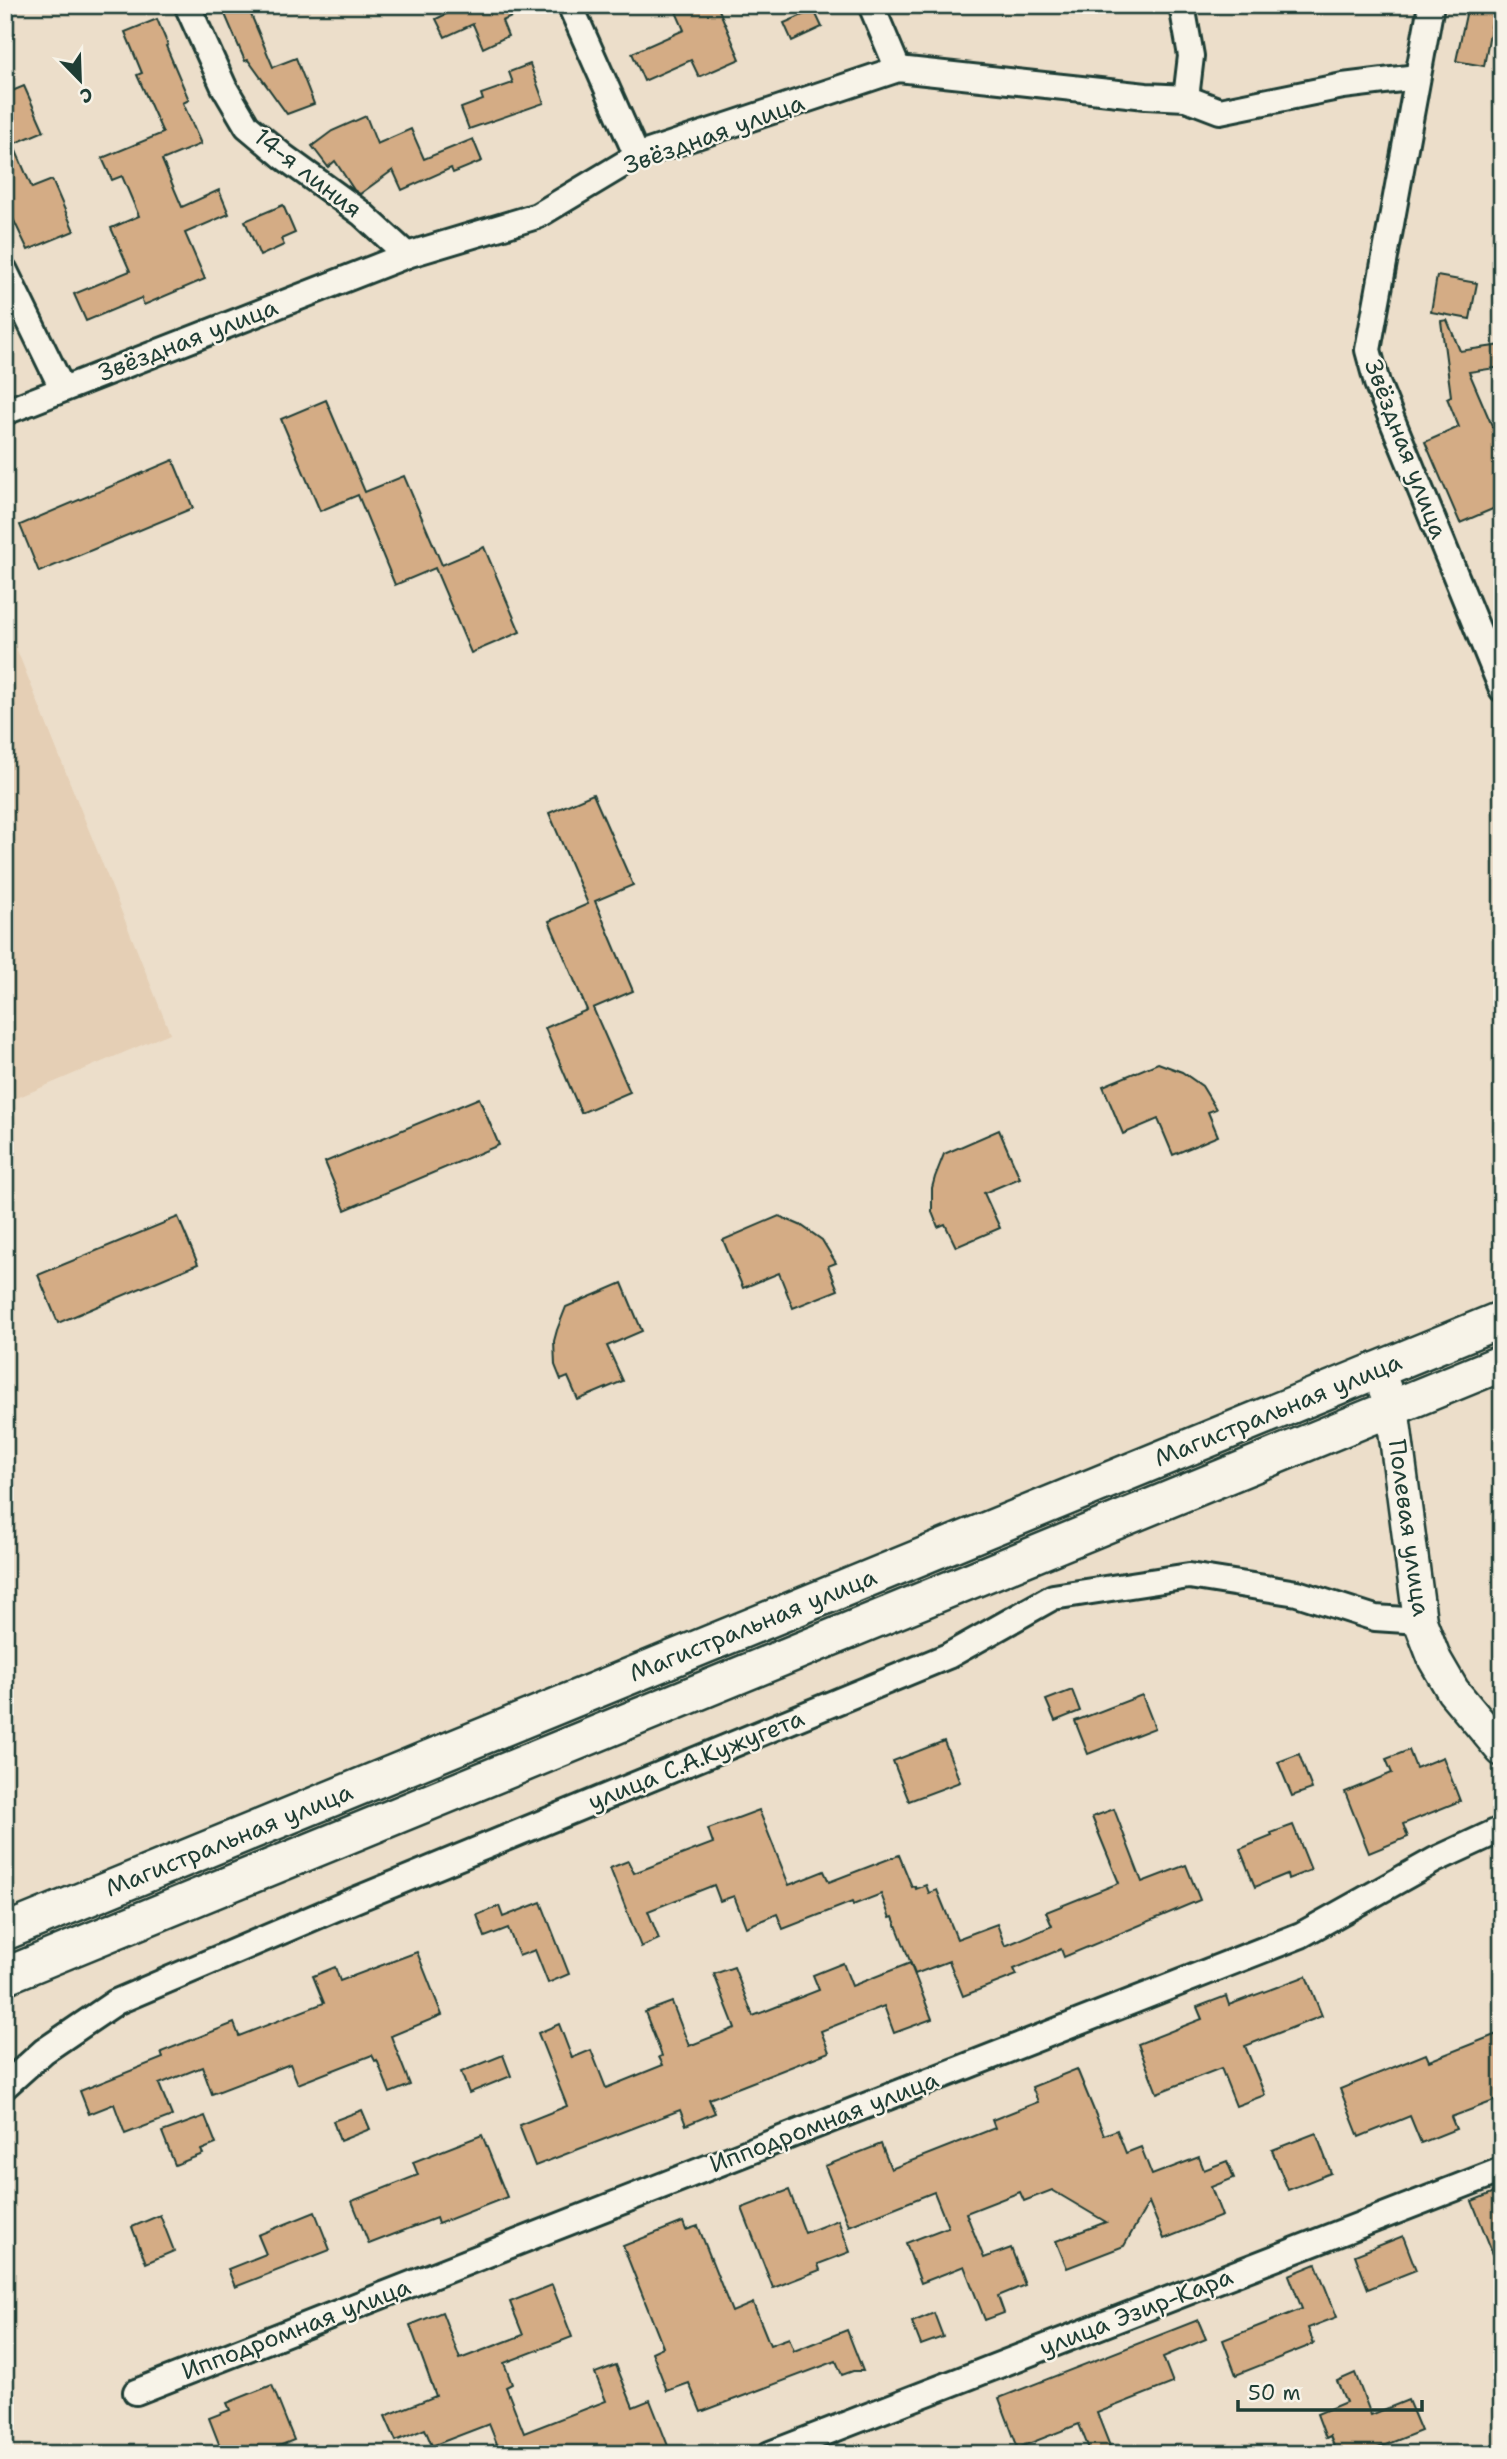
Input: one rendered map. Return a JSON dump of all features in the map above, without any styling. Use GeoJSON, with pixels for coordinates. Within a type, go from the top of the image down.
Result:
{"type":"FeatureCollection","features":[{"type":"Feature","properties":{"kind":"main road","name":"Магистральная улица"},"geometry":{"type":"LineString","coordinates":[[5,1932],[1502,1319]]}},
{"type":"Feature","properties":{"kind":"main road","name":"Магистральная улица"},"geometry":{"type":"LineString","coordinates":[[5,1976],[1502,1363]]}},
{"type":"Feature","properties":{"kind":"street","name":"14-я линия"},"geometry":{"type":"LineString","coordinates":[[187,5],[224,87],[247,126],[361,213],[407,255]]}},
{"type":"Feature","properties":{"kind":"street"},"geometry":{"type":"LineString","coordinates":[[570,5],[636,156]]}},
{"type":"Feature","properties":{"kind":"street"},"geometry":{"type":"LineString","coordinates":[[871,5],[898,69]]}},
{"type":"Feature","properties":{"kind":"street"},"geometry":{"type":"LineString","coordinates":[[1182,5],[1191,56],[1186,98]]}},
{"type":"Feature","properties":{"kind":"street","name":"Звёздная улица"},"geometry":{"type":"LineString","coordinates":[[1431,5],[1367,350],[1377,383],[1502,688]]}},
{"type":"Feature","properties":{"kind":"street","name":"Звёздная улица"},"geometry":{"type":"LineString","coordinates":[[5,412],[407,255],[537,216],[636,156],[898,69],[1186,98],[1220,111],[1343,86],[1417,77]]}},
{"type":"Feature","properties":{"kind":"street"},"geometry":{"type":"LineString","coordinates":[[5,271],[62,388]]}},
{"type":"Feature","properties":{"kind":"street","name":"Полевая улица"},"geometry":{"type":"LineString","coordinates":[[1377,1370],[1392,1407],[1420,1621],[1436,1660],[1453,1690],[1502,1750]]}},
{"type":"Feature","properties":{"kind":"street","name":"улица С.А.Кужугета"},"geometry":{"type":"LineString","coordinates":[[5,2086],[44,2051],[116,2002],[948,1656],[1053,1597],[1189,1576],[1297,1593],[1376,1618],[1420,1621]]}},
{"type":"Feature","properties":{"kind":"street","name":"Ипподромная улица"},"geometry":{"type":"LineString","coordinates":[[135,2392],[1301,1935],[1434,1860],[1502,1829]]}},
{"type":"Feature","properties":{"kind":"street","name":"улица Эзир-Кара"},"geometry":{"type":"LineString","coordinates":[[769,2454],[1502,2170]]}},
{"type":"Feature","properties":{"kind":"shaded area"},"geometry":{"type":"Polygon","coordinates":[[[5,620],[170,1033],[5,1103],[5,620]]]}},
{"type":"Feature","properties":{"kind":"building"},"geometry":{"type":"Polygon","coordinates":[[[221,5],[247,5],[273,67],[296,58],[314,104],[287,114],[248,60],[245,61],[221,5]]]}},
{"type":"Feature","properties":{"kind":"building"},"geometry":{"type":"Polygon","coordinates":[[[464,5],[539,5],[502,21],[508,36],[483,48],[473,24],[445,37],[436,19],[464,5]]]}},
{"type":"Feature","properties":{"kind":"building"},"geometry":{"type":"Polygon","coordinates":[[[673,5],[717,5],[740,59],[699,77],[691,60],[644,81],[632,53],[684,30],[673,5]]]}},
{"type":"Feature","properties":{"kind":"building"},"geometry":{"type":"Polygon","coordinates":[[[1468,5],[1495,5],[1484,66],[1456,61],[1468,5]]]}},
{"type":"Feature","properties":{"kind":"building"},"geometry":{"type":"Polygon","coordinates":[[[814,10],[822,27],[792,41],[784,23],[814,10]]]}},
{"type":"Feature","properties":{"kind":"building"},"geometry":{"type":"Polygon","coordinates":[[[157,19],[189,100],[183,103],[201,144],[162,160],[182,207],[219,190],[229,214],[185,233],[205,279],[144,305],[141,298],[86,321],[74,294],[130,271],[111,228],[139,216],[122,176],[112,180],[102,158],[163,133],[137,75],[142,73],[125,32],[157,19]]]}},
{"type":"Feature","properties":{"kind":"building"},"geometry":{"type":"Polygon","coordinates":[[[530,64],[544,103],[469,129],[461,108],[483,100],[481,94],[513,83],[509,72],[530,64]]]}},
{"type":"Feature","properties":{"kind":"building"},"geometry":{"type":"Polygon","coordinates":[[[24,86],[44,131],[13,144],[32,188],[52,180],[74,231],[28,250],[5,202],[5,94],[24,86]]]}},
{"type":"Feature","properties":{"kind":"building"},"geometry":{"type":"Polygon","coordinates":[[[366,116],[377,144],[411,129],[424,159],[473,139],[482,161],[453,173],[451,168],[402,190],[393,170],[360,194],[354,190],[335,161],[328,167],[312,146],[332,131],[366,116]]]}},
{"type":"Feature","properties":{"kind":"building"},"geometry":{"type":"Polygon","coordinates":[[[283,205],[295,233],[281,239],[284,245],[260,256],[245,221],[283,205]]]}},
{"type":"Feature","properties":{"kind":"building"},"geometry":{"type":"Polygon","coordinates":[[[1437,276],[1477,283],[1470,319],[1431,312],[1437,276]]]}},
{"type":"Feature","properties":{"kind":"building"},"geometry":{"type":"Polygon","coordinates":[[[1447,320],[1460,351],[1502,345],[1502,367],[1469,372],[1502,449],[1502,505],[1460,523],[1425,442],[1459,427],[1447,398],[1451,396],[1441,321],[1447,320]]]}},
{"type":"Feature","properties":{"kind":"building"},"geometry":{"type":"Polygon","coordinates":[[[326,400],[365,492],[404,476],[442,565],[484,547],[520,632],[471,653],[435,568],[395,585],[358,495],[320,511],[281,419],[326,400]]]}},
{"type":"Feature","properties":{"kind":"building"},"geometry":{"type":"Polygon","coordinates":[[[173,460],[193,508],[39,572],[20,525],[173,460]]]}},
{"type":"Feature","properties":{"kind":"building"},"geometry":{"type":"Polygon","coordinates":[[[593,794],[633,885],[595,901],[633,991],[593,1008],[630,1092],[581,1113],[545,1028],[587,1010],[549,921],[588,904],[549,813],[593,794]]]}},
{"type":"Feature","properties":{"kind":"building"},"geometry":{"type":"Polygon","coordinates":[[[1158,1063],[1182,1072],[1202,1086],[1216,1109],[1208,1112],[1218,1136],[1173,1155],[1158,1119],[1123,1134],[1103,1086],[1158,1063]]]}},
{"type":"Feature","properties":{"kind":"building"},"geometry":{"type":"Polygon","coordinates":[[[479,1098],[499,1145],[345,1210],[325,1162],[479,1098]]]}},
{"type":"Feature","properties":{"kind":"building"},"geometry":{"type":"Polygon","coordinates":[[[999,1130],[1020,1178],[984,1193],[1000,1228],[956,1247],[945,1224],[938,1227],[932,1212],[935,1177],[944,1154],[999,1130]]]}},
{"type":"Feature","properties":{"kind":"building"},"geometry":{"type":"Polygon","coordinates":[[[779,1216],[802,1226],[822,1240],[836,1263],[828,1266],[838,1290],[793,1308],[779,1273],[743,1288],[723,1240],[779,1216]]]}},
{"type":"Feature","properties":{"kind":"building"},"geometry":{"type":"Polygon","coordinates":[[[178,1217],[198,1264],[58,1323],[38,1275],[178,1217]]]}},
{"type":"Feature","properties":{"kind":"building"},"geometry":{"type":"Polygon","coordinates":[[[622,1283],[642,1331],[607,1346],[623,1381],[578,1400],[568,1377],[561,1380],[555,1365],[554,1341],[557,1330],[566,1307],[622,1283]]]}},
{"type":"Feature","properties":{"kind":"building"},"geometry":{"type":"Polygon","coordinates":[[[1072,1690],[1080,1711],[1055,1721],[1046,1700],[1072,1690]]]}},
{"type":"Feature","properties":{"kind":"building"},"geometry":{"type":"Polygon","coordinates":[[[1142,1695],[1155,1728],[1088,1754],[1075,1721],[1142,1695]]]}},
{"type":"Feature","properties":{"kind":"building"},"geometry":{"type":"Polygon","coordinates":[[[944,1741],[960,1782],[909,1801],[893,1761],[944,1741]]]}},
{"type":"Feature","properties":{"kind":"building"},"geometry":{"type":"Polygon","coordinates":[[[1409,1750],[1416,1768],[1443,1757],[1460,1801],[1403,1824],[1408,1837],[1369,1853],[1345,1792],[1392,1773],[1386,1759],[1409,1750]]]}},
{"type":"Feature","properties":{"kind":"building"},"geometry":{"type":"Polygon","coordinates":[[[1299,1754],[1312,1789],[1292,1796],[1278,1762],[1299,1754]]]}},
{"type":"Feature","properties":{"kind":"building"},"geometry":{"type":"Polygon","coordinates":[[[1114,1809],[1142,1882],[1186,1865],[1200,1900],[1064,1957],[1061,1949],[1014,1969],[1017,1975],[963,1996],[949,1961],[915,1974],[881,1894],[853,1905],[852,1902],[783,1929],[777,1914],[746,1927],[734,1896],[720,1901],[714,1885],[648,1911],[659,1939],[641,1947],[610,1868],[628,1861],[634,1873],[713,1843],[708,1829],[759,1810],[789,1885],[824,1871],[829,1882],[899,1855],[912,1887],[915,1886],[916,1889],[926,1885],[929,1893],[937,1890],[957,1939],[997,1924],[1005,1946],[1052,1926],[1046,1912],[1119,1883],[1092,1817],[1114,1809]]]}},
{"type":"Feature","properties":{"kind":"building"},"geometry":{"type":"Polygon","coordinates":[[[1293,1825],[1311,1870],[1288,1879],[1287,1874],[1255,1887],[1240,1849],[1293,1825]]]}},
{"type":"Feature","properties":{"kind":"building"},"geometry":{"type":"Polygon","coordinates":[[[541,1902],[569,1974],[548,1983],[535,1950],[519,1956],[508,1928],[485,1937],[477,1915],[499,1906],[503,1917],[541,1902]]]}},
{"type":"Feature","properties":{"kind":"building"},"geometry":{"type":"Polygon","coordinates":[[[417,1952],[442,2015],[391,2036],[410,2085],[390,2093],[377,2060],[375,2061],[372,2055],[298,2084],[290,2064],[212,2094],[202,2067],[159,2084],[172,2116],[125,2134],[114,2104],[89,2114],[80,2091],[163,2058],[161,2052],[234,2023],[239,2036],[324,2003],[313,1976],[335,1967],[340,1981],[417,1952]]]}},
{"type":"Feature","properties":{"kind":"building"},"geometry":{"type":"Polygon","coordinates":[[[843,1963],[852,1986],[910,1963],[932,2019],[894,2033],[884,2006],[821,2031],[829,2052],[709,2099],[715,2113],[686,2125],[680,2110],[535,2166],[519,2125],[567,2106],[538,2033],[559,2024],[572,2058],[591,2050],[606,2088],[663,2065],[645,2012],[672,2002],[689,2046],[735,2028],[714,1974],[734,1967],[753,2016],[819,1990],[813,1975],[843,1963]]]}},
{"type":"Feature","properties":{"kind":"building"},"geometry":{"type":"Polygon","coordinates":[[[1306,1976],[1322,2016],[1245,2046],[1265,2095],[1236,2106],[1221,2068],[1157,2093],[1138,2044],[1202,2019],[1197,2007],[1226,1996],[1229,2005],[1306,1976]]]}},
{"type":"Feature","properties":{"kind":"building"},"geometry":{"type":"Polygon","coordinates":[[[1502,2032],[1502,2098],[1451,2117],[1456,2129],[1421,2143],[1410,2116],[1359,2137],[1340,2089],[1426,2054],[1429,2061],[1502,2032]]]}},
{"type":"Feature","properties":{"kind":"building"},"geometry":{"type":"Polygon","coordinates":[[[503,2055],[511,2076],[469,2093],[461,2072],[503,2055]]]}},
{"type":"Feature","properties":{"kind":"building"},"geometry":{"type":"Polygon","coordinates":[[[1077,2069],[1104,2135],[1117,2130],[1126,2153],[1141,2147],[1152,2175],[1199,2157],[1204,2170],[1227,2161],[1234,2178],[1211,2187],[1222,2216],[1164,2239],[1149,2202],[1124,2246],[1067,2268],[1056,2241],[1106,2222],[1052,2190],[1024,2201],[1020,2192],[966,2213],[984,2258],[1011,2248],[1025,2285],[998,2296],[1004,2313],[985,2320],[964,2266],[921,2283],[906,2243],[948,2227],[934,2192],[849,2226],[825,2166],[881,2144],[891,2169],[995,2128],[992,2120],[1038,2102],[1032,2087],[1077,2069]]]}},
{"type":"Feature","properties":{"kind":"building"},"geometry":{"type":"Polygon","coordinates":[[[362,2110],[370,2129],[340,2141],[333,2121],[362,2110]]]}},
{"type":"Feature","properties":{"kind":"building"},"geometry":{"type":"Polygon","coordinates":[[[205,2116],[216,2144],[201,2150],[203,2154],[175,2165],[162,2132],[205,2116]]]}},
{"type":"Feature","properties":{"kind":"building"},"geometry":{"type":"Polygon","coordinates":[[[1316,2133],[1331,2173],[1288,2190],[1272,2150],[1316,2133]]]}},
{"type":"Feature","properties":{"kind":"building"},"geometry":{"type":"Polygon","coordinates":[[[482,2135],[507,2197],[438,2224],[436,2218],[369,2244],[352,2201],[418,2175],[413,2162],[482,2135]]]}},
{"type":"Feature","properties":{"kind":"building"},"geometry":{"type":"Polygon","coordinates":[[[789,2190],[805,2233],[838,2220],[850,2252],[818,2264],[820,2270],[773,2288],[742,2208],[789,2190]]]}},
{"type":"Feature","properties":{"kind":"building"},"geometry":{"type":"Polygon","coordinates":[[[1497,2191],[1502,2202],[1501,2274],[1472,2201],[1497,2191]]]}},
{"type":"Feature","properties":{"kind":"building"},"geometry":{"type":"Polygon","coordinates":[[[315,2212],[330,2250],[235,2287],[228,2269],[266,2254],[258,2235],[315,2212]]]}},
{"type":"Feature","properties":{"kind":"building"},"geometry":{"type":"Polygon","coordinates":[[[160,2215],[174,2251],[146,2263],[132,2227],[160,2215]]]}},
{"type":"Feature","properties":{"kind":"building"},"geometry":{"type":"Polygon","coordinates":[[[683,2222],[686,2230],[698,2226],[732,2312],[753,2303],[770,2345],[789,2338],[794,2351],[847,2330],[863,2371],[842,2375],[836,2361],[701,2412],[689,2383],[667,2391],[652,2352],[663,2347],[623,2246],[683,2222]]]}},
{"type":"Feature","properties":{"kind":"building"},"geometry":{"type":"Polygon","coordinates":[[[1403,2236],[1416,2270],[1368,2289],[1355,2255],[1403,2236]]]}},
{"type":"Feature","properties":{"kind":"building"},"geometry":{"type":"Polygon","coordinates":[[[1316,2264],[1337,2317],[1308,2328],[1314,2344],[1236,2375],[1223,2340],[1302,2309],[1289,2275],[1316,2264]]]}},
{"type":"Feature","properties":{"kind":"building"},"geometry":{"type":"Polygon","coordinates":[[[552,2285],[572,2337],[504,2363],[512,2384],[506,2387],[524,2433],[606,2401],[595,2373],[616,2365],[633,2407],[650,2400],[668,2446],[649,2454],[476,2454],[497,2444],[489,2424],[432,2446],[425,2429],[396,2441],[385,2416],[436,2396],[410,2325],[442,2312],[460,2359],[523,2335],[510,2302],[552,2285]]]}},
{"type":"Feature","properties":{"kind":"building"},"geometry":{"type":"Polygon","coordinates":[[[934,2313],[943,2337],[921,2345],[912,2322],[934,2313]]]}},
{"type":"Feature","properties":{"kind":"building"},"geometry":{"type":"Polygon","coordinates":[[[1198,2320],[1206,2339],[1163,2357],[1173,2383],[1097,2413],[1113,2454],[1091,2454],[1079,2424],[1018,2448],[999,2398],[1198,2320]]]}},
{"type":"Feature","properties":{"kind":"building"},"geometry":{"type":"Polygon","coordinates":[[[1355,2373],[1371,2415],[1408,2400],[1421,2431],[1363,2454],[1337,2454],[1330,2436],[1326,2438],[1317,2414],[1346,2402],[1337,2381],[1355,2373]]]}},
{"type":"Feature","properties":{"kind":"building"},"geometry":{"type":"Polygon","coordinates":[[[272,2385],[294,2440],[259,2454],[223,2454],[209,2418],[230,2410],[227,2403],[272,2385]]]}}]}
